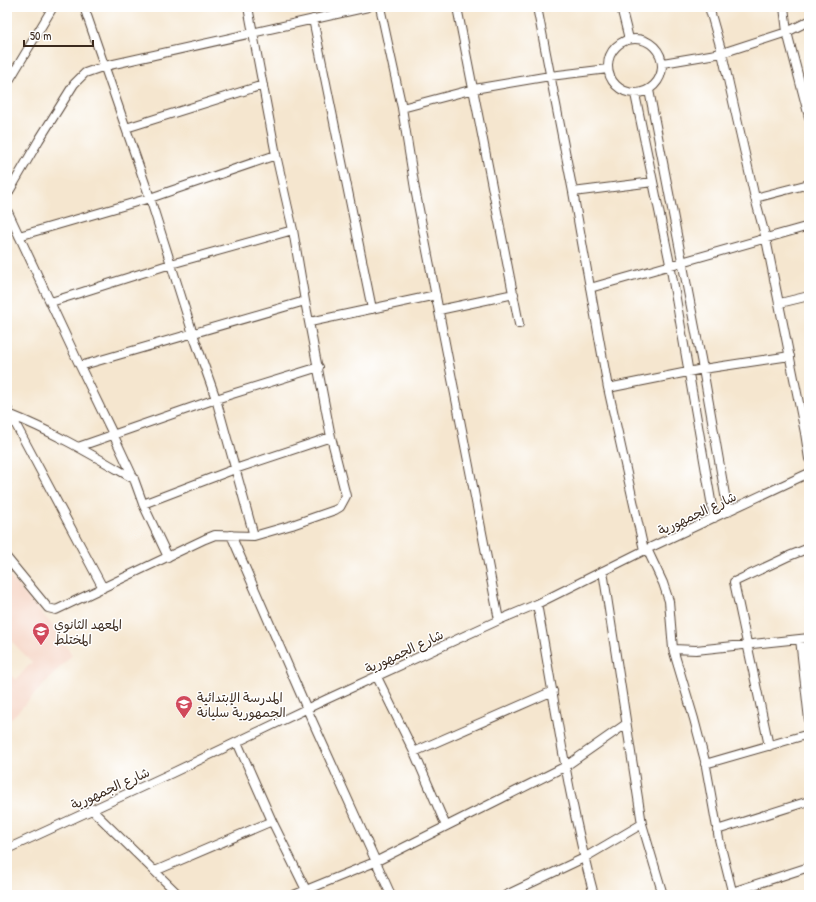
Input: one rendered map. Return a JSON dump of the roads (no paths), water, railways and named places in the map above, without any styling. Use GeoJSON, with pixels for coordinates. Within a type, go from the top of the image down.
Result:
{"type":"FeatureCollection","features":[{"type":"Feature","properties":{"kind":"street"},"geometry":{"type":"LineString","coordinates":[[7,84],[54,7]]}},
{"type":"Feature","properties":{"kind":"street"},"geometry":{"type":"LineString","coordinates":[[84,7],[150,198],[193,334],[216,399],[254,536]]}},
{"type":"Feature","properties":{"kind":"street"},"geometry":{"type":"LineString","coordinates":[[7,558],[48,608],[58,609],[216,535],[254,536],[305,521],[340,507],[346,496],[331,437],[293,230],[276,155],[254,32],[248,7]]}},
{"type":"Feature","properties":{"kind":"street"},"geometry":{"type":"LineString","coordinates":[[7,195],[74,84],[85,73],[105,66],[368,7]]}},
{"type":"Feature","properties":{"kind":"street"},"geometry":{"type":"LineString","coordinates":[[380,7],[402,108],[415,189],[499,620]]}},
{"type":"Feature","properties":{"kind":"street"},"geometry":{"type":"LineString","coordinates":[[457,7],[519,324]]}},
{"type":"Feature","properties":{"kind":"street"},"geometry":{"type":"LineString","coordinates":[[537,7],[573,192],[608,388],[646,550],[663,583],[669,602],[673,649],[694,719],[705,764],[717,830],[733,894],[809,867]]}},
{"type":"Feature","properties":{"kind":"street"},"geometry":{"type":"LineString","coordinates":[[622,7],[629,39]]}},
{"type":"Feature","properties":{"kind":"street"},"geometry":{"type":"LineString","coordinates":[[709,7],[722,53],[755,198],[766,239],[780,303],[809,459]]}},
{"type":"Feature","properties":{"kind":"street"},"geometry":{"type":"LineString","coordinates":[[784,7],[787,32],[809,117]]}},
{"type":"Feature","properties":{"kind":"street"},"geometry":{"type":"LineString","coordinates":[[313,19],[372,309]]}},
{"type":"Feature","properties":{"kind":"street"},"geometry":{"type":"LineString","coordinates":[[662,63],[722,53],[787,32],[809,21]]}},
{"type":"Feature","properties":{"kind":"street"},"geometry":{"type":"LineString","coordinates":[[629,39],[643,40],[652,45],[659,53],[662,63],[662,74],[657,83],[648,90],[635,94],[618,88],[611,79],[608,69],[609,58],[614,49],[622,42],[629,39]]}},
{"type":"Feature","properties":{"kind":"street"},"geometry":{"type":"LineString","coordinates":[[402,108],[474,89],[550,76],[608,69]]}},
{"type":"Feature","properties":{"kind":"street"},"geometry":{"type":"LineString","coordinates":[[126,128],[263,85]]}},
{"type":"Feature","properties":{"kind":"street"},"geometry":{"type":"LineString","coordinates":[[648,90],[703,369],[728,512]]}},
{"type":"Feature","properties":{"kind":"street"},"geometry":{"type":"LineString","coordinates":[[635,94],[670,264],[714,518]]}},
{"type":"Feature","properties":{"kind":"street"},"geometry":{"type":"LineString","coordinates":[[19,236],[150,198],[276,155]]}},
{"type":"Feature","properties":{"kind":"street"},"geometry":{"type":"LineString","coordinates":[[573,192],[653,182]]}},
{"type":"Feature","properties":{"kind":"street"},"geometry":{"type":"LineString","coordinates":[[755,198],[809,184]]}},
{"type":"Feature","properties":{"kind":"street"},"geometry":{"type":"LineString","coordinates":[[7,210],[134,479],[143,504],[168,557]]}},
{"type":"Feature","properties":{"kind":"street"},"geometry":{"type":"LineString","coordinates":[[590,288],[670,264],[766,239],[809,226]]}},
{"type":"Feature","properties":{"kind":"street"},"geometry":{"type":"LineString","coordinates":[[50,302],[171,264],[293,230]]}},
{"type":"Feature","properties":{"kind":"street"},"geometry":{"type":"LineString","coordinates":[[439,310],[514,294]]}},
{"type":"Feature","properties":{"kind":"street"},"geometry":{"type":"LineString","coordinates":[[310,322],[436,295]]}},
{"type":"Feature","properties":{"kind":"street"},"geometry":{"type":"LineString","coordinates":[[780,303],[809,296]]}},
{"type":"Feature","properties":{"kind":"street"},"geometry":{"type":"LineString","coordinates":[[80,366],[305,301]]}},
{"type":"Feature","properties":{"kind":"street"},"geometry":{"type":"LineString","coordinates":[[608,388],[703,369],[790,356]]}},
{"type":"Feature","properties":{"kind":"street"},"geometry":{"type":"LineString","coordinates":[[78,446],[216,399],[319,367]]}},
{"type":"Feature","properties":{"kind":"street"},"geometry":{"type":"LineString","coordinates":[[8,413],[78,446],[134,479]]}},
{"type":"Feature","properties":{"kind":"street"},"geometry":{"type":"LineString","coordinates":[[8,413],[103,588]]}},
{"type":"Feature","properties":{"kind":"street"},"geometry":{"type":"LineString","coordinates":[[143,504],[235,469],[331,437]]}},
{"type":"Feature","properties":{"kind":"street","name":"شارع الجمهورية"},"geometry":{"type":"LineString","coordinates":[[7,849],[499,620],[537,604],[809,472]]}},
{"type":"Feature","properties":{"kind":"street"},"geometry":{"type":"LineString","coordinates":[[231,535],[390,895]]}},
{"type":"Feature","properties":{"kind":"street"},"geometry":{"type":"LineString","coordinates":[[769,746],[734,582],[809,548]]}},
{"type":"Feature","properties":{"kind":"street"},"geometry":{"type":"LineString","coordinates":[[603,571],[642,824],[664,895]]}},
{"type":"Feature","properties":{"kind":"street"},"geometry":{"type":"LineString","coordinates":[[537,604],[584,858],[594,895]]}},
{"type":"Feature","properties":{"kind":"street"},"geometry":{"type":"LineString","coordinates":[[673,649],[696,650],[809,638]]}},
{"type":"Feature","properties":{"kind":"street"},"geometry":{"type":"LineString","coordinates":[[800,639],[809,720]]}},
{"type":"Feature","properties":{"kind":"street"},"geometry":{"type":"LineString","coordinates":[[377,677],[414,752],[446,826]]}},
{"type":"Feature","properties":{"kind":"street"},"geometry":{"type":"LineString","coordinates":[[414,752],[553,691]]}},
{"type":"Feature","properties":{"kind":"street"},"geometry":{"type":"LineString","coordinates":[[294,895],[307,893],[375,862],[566,766],[626,724]]}},
{"type":"Feature","properties":{"kind":"street"},"geometry":{"type":"LineString","coordinates":[[705,764],[809,734]]}},
{"type":"Feature","properties":{"kind":"street"},"geometry":{"type":"LineString","coordinates":[[237,742],[272,821],[307,893]]}},
{"type":"Feature","properties":{"kind":"street"},"geometry":{"type":"LineString","coordinates":[[717,830],[809,801]]}},
{"type":"Feature","properties":{"kind":"street"},"geometry":{"type":"LineString","coordinates":[[91,809],[179,895]]}},
{"type":"Feature","properties":{"kind":"street"},"geometry":{"type":"LineString","coordinates":[[155,871],[272,821]]}},
{"type":"Feature","properties":{"kind":"street"},"geometry":{"type":"LineString","coordinates":[[507,895],[584,858],[642,824]]}},
{"type":"Feature","properties":{"kind":"place","name":"المعهد الثانوي المختلط"},"geometry":{"type":"Point","coordinates":[41,646]}},
{"type":"Feature","properties":{"kind":"place","name":"المدرسة الإبتدائية الجمهورية سليانة"},"geometry":{"type":"Point","coordinates":[184,719]}}]}
